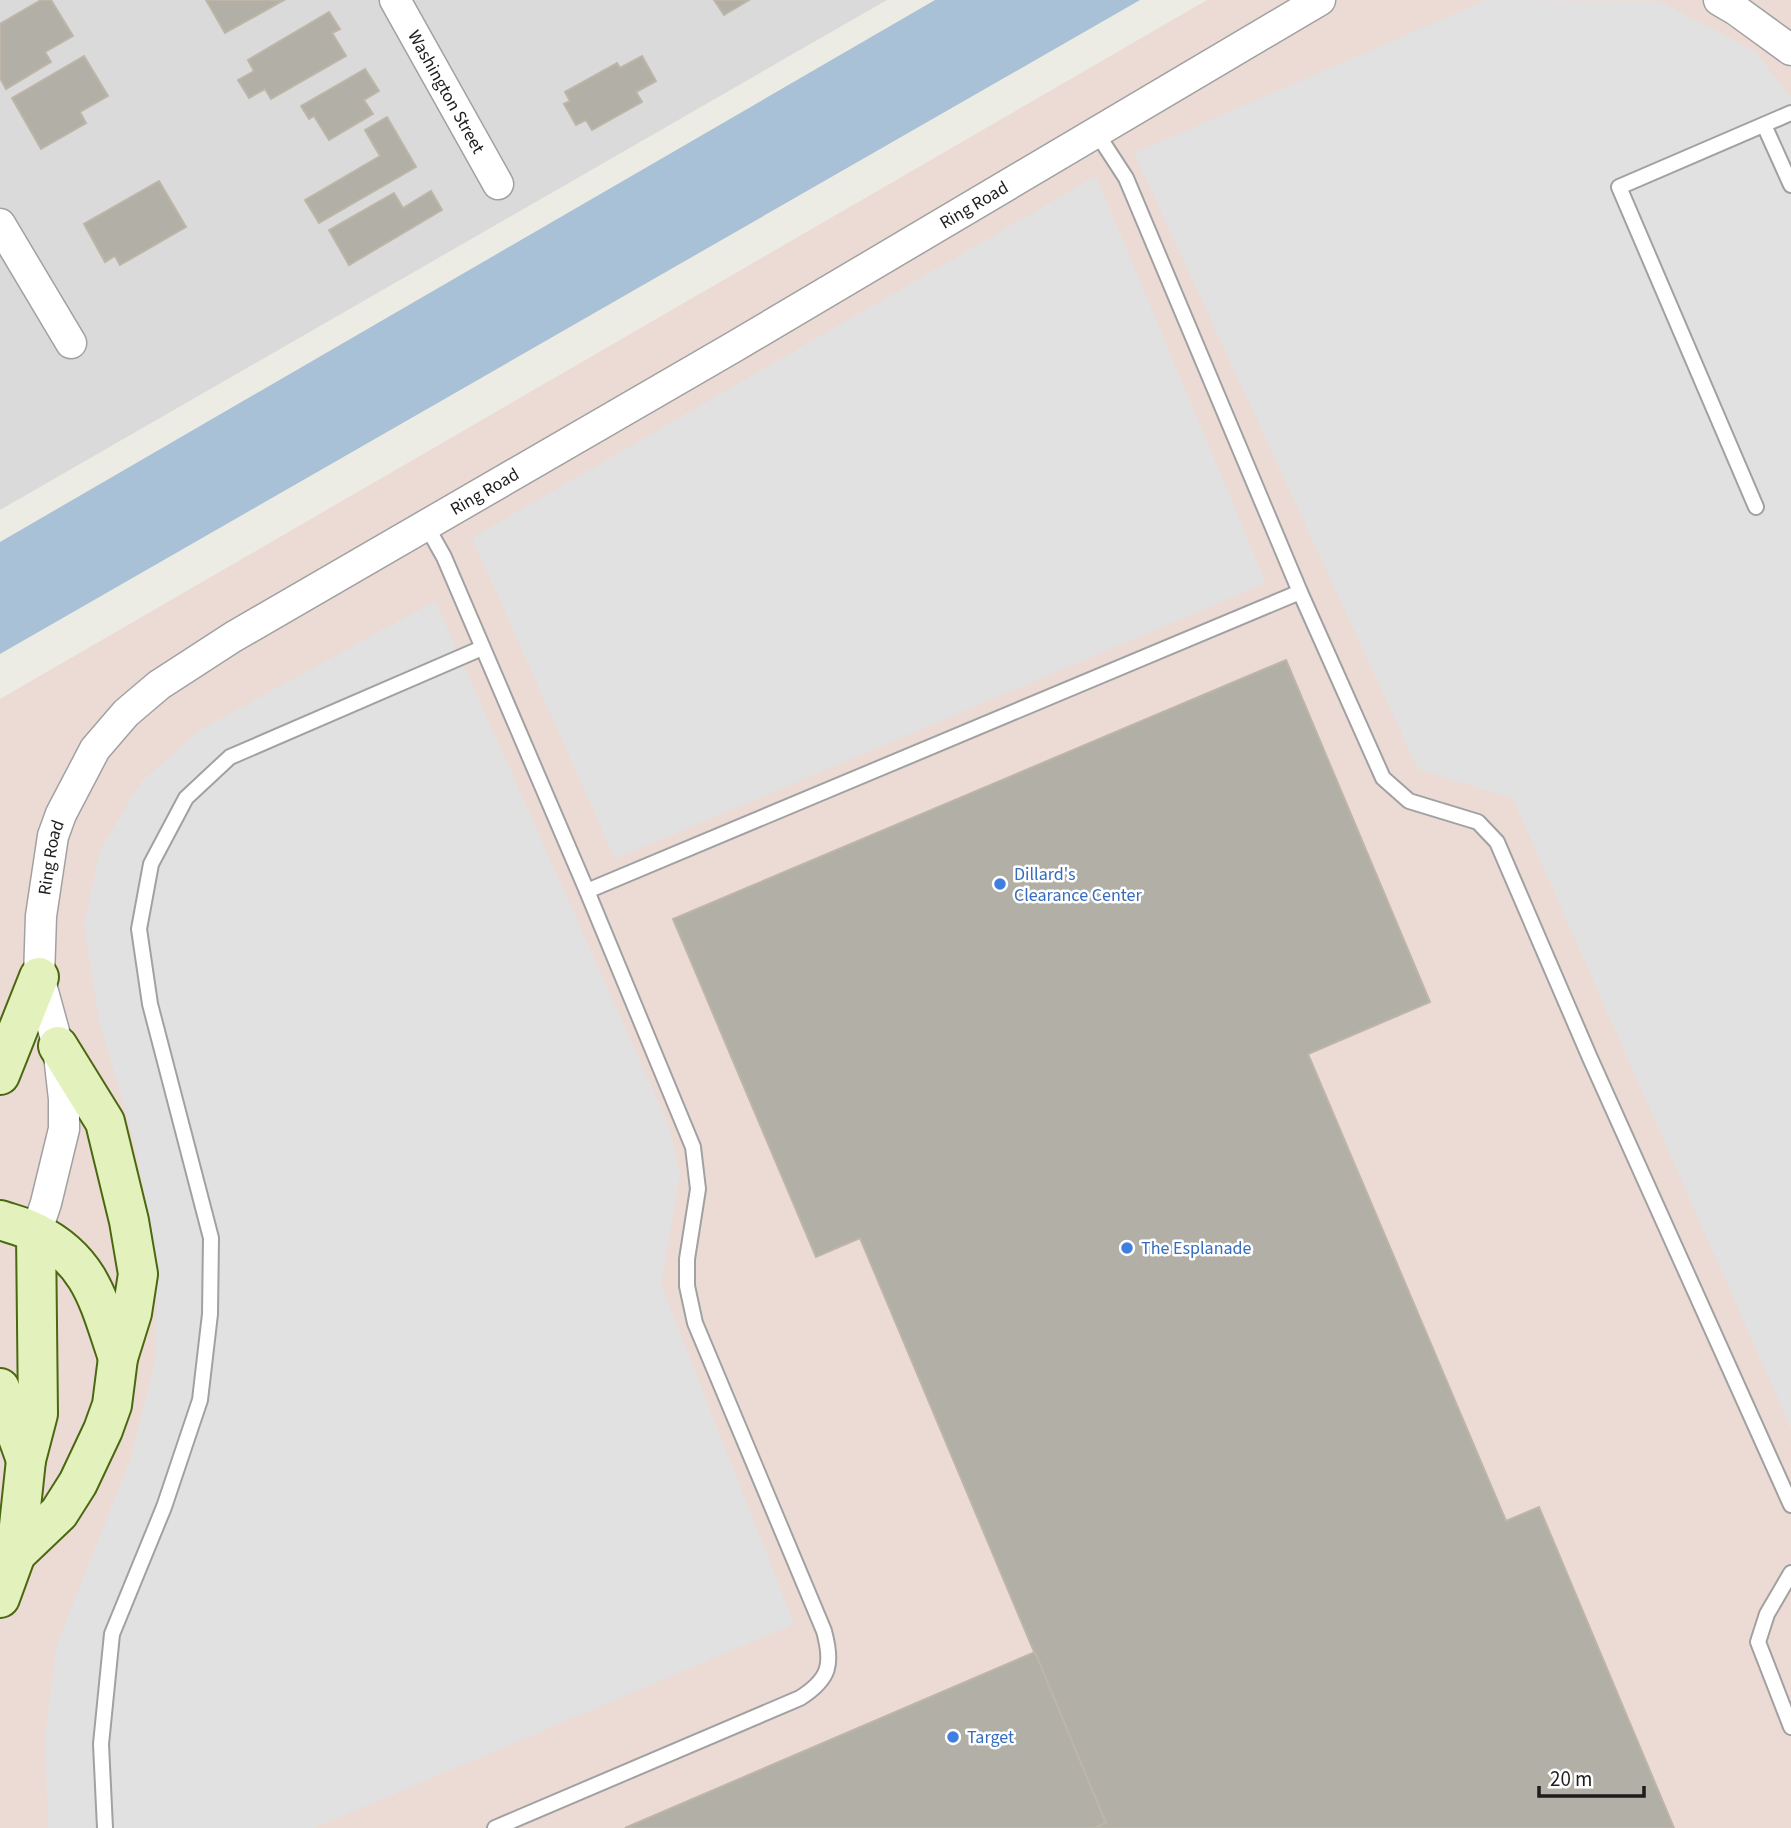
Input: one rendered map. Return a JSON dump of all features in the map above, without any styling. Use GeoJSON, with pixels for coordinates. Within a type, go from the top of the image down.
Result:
{"type":"FeatureCollection","features":[{"type":"Feature","properties":{"kind":"street","name":"Washington Street"},"geometry":{"type":"LineString","coordinates":[[396,0],[498,184]]}},
{"type":"Feature","properties":{"kind":"street","name":"Ring Road"},"geometry":{"type":"LineString","coordinates":[[36,1233],[64,1129],[64,1098],[58,1046],[39,977],[41,915],[53,836],[61,814],[95,749],[125,713],[159,685],[233,637],[1320,0]]}},
{"type":"Feature","properties":{"kind":"street"},"geometry":{"type":"LineString","coordinates":[[1719,0],[1791,50]]}},
{"type":"Feature","properties":{"kind":"street"},"geometry":{"type":"LineString","coordinates":[[0,224],[71,343]]}},
{"type":"Feature","properties":{"kind":"street"},"geometry":{"type":"LineString","coordinates":[[0,1076],[39,977]]}},
{"type":"Feature","properties":{"kind":"street"},"geometry":{"type":"LineString","coordinates":[[16,1554],[59,1513],[78,1483],[112,1405],[118,1358],[132,1313],[138,1274],[129,1221],[105,1122],[58,1046]]}},
{"type":"Feature","properties":{"kind":"street"},"geometry":{"type":"LineString","coordinates":[[0,1220],[36,1233],[74,1258],[94,1287],[118,1358]]}},
{"type":"Feature","properties":{"kind":"street"},"geometry":{"type":"LineString","coordinates":[[0,1250],[36,1233]]}},
{"type":"Feature","properties":{"kind":"street"},"geometry":{"type":"LineString","coordinates":[[0,1598],[16,1554],[26,1460],[38,1414],[36,1233]]}},
{"type":"Feature","properties":{"kind":"street"},"geometry":{"type":"LineString","coordinates":[[0,1388],[26,1460]]}},
{"type":"Feature","properties":{"kind":"lane"},"geometry":{"type":"LineString","coordinates":[[1756,507],[1619,187],[1791,113]]}},
{"type":"Feature","properties":{"kind":"lane"},"geometry":{"type":"LineString","coordinates":[[1764,125],[1791,185]]}},
{"type":"Feature","properties":{"kind":"lane"},"geometry":{"type":"LineString","coordinates":[[1096,132],[1126,178],[1300,592],[1383,778],[1409,801],[1478,822],[1497,842],[1590,1058],[1791,1506]]}},
{"type":"Feature","properties":{"kind":"lane"},"geometry":{"type":"LineString","coordinates":[[426,525],[444,557],[694,1147],[698,1189],[687,1259],[687,1286],[695,1323],[830,1651],[827,1670],[819,1686],[800,1698],[495,1828]]}},
{"type":"Feature","properties":{"kind":"lane"},"geometry":{"type":"LineString","coordinates":[[587,891],[1300,592]]}},
{"type":"Feature","properties":{"kind":"lane"},"geometry":{"type":"LineString","coordinates":[[105,1828],[101,1744],[112,1634],[164,1507],[200,1400],[210,1314],[211,1238],[150,1004],[139,929],[151,864],[186,798],[230,757],[482,648]]}},
{"type":"Feature","properties":{"kind":"lane"},"geometry":{"type":"LineString","coordinates":[[1791,1573],[1767,1614],[1758,1642],[1791,1727]]}},
{"type":"Feature","properties":{"kind":"shaded area"},"geometry":{"type":"Polygon","coordinates":[[[0,0],[887,0],[0,510],[0,0]]]}},
{"type":"Feature","properties":{"kind":"shaded area"},"geometry":{"type":"Polygon","coordinates":[[[1207,0],[1791,0],[1791,1828],[0,1828],[0,699],[1207,0]]]}},
{"type":"Feature","properties":{"kind":"shaded area"},"geometry":{"type":"Polygon","coordinates":[[[1486,0],[1659,1],[1755,51],[1791,98],[1791,1428],[1513,799],[1418,769],[1134,153],[1486,0]]]}},
{"type":"Feature","properties":{"kind":"shaded area"},"geometry":{"type":"Polygon","coordinates":[[[1096,176],[1266,583],[615,859],[472,538],[1096,176]]]}},
{"type":"Feature","properties":{"kind":"shaded area"},"geometry":{"type":"Polygon","coordinates":[[[435,601],[669,1126],[680,1174],[661,1284],[794,1624],[314,1828],[48,1828],[45,1734],[57,1644],[131,1458],[156,1357],[157,1258],[134,1140],[99,1020],[84,925],[100,850],[141,782],[200,730],[435,601]]]}},
{"type":"Feature","properties":{"kind":"water"},"geometry":{"type":"Polygon","coordinates":[[[935,0],[1140,0],[0,654],[0,542],[935,0]]]}},
{"type":"Feature","properties":{"kind":"building"},"geometry":{"type":"Polygon","coordinates":[[[41,0],[51,0],[73,36],[45,52],[51,62],[6,89],[0,78],[0,24],[41,0]]]}},
{"type":"Feature","properties":{"kind":"building"},"geometry":{"type":"Polygon","coordinates":[[[206,0],[284,0],[225,33],[206,0]]]}},
{"type":"Feature","properties":{"kind":"building"},"geometry":{"type":"Polygon","coordinates":[[[714,0],[749,0],[724,15],[714,0]]]}},
{"type":"Feature","properties":{"kind":"building"},"geometry":{"type":"Polygon","coordinates":[[[329,12],[340,29],[332,33],[346,56],[271,99],[265,89],[249,98],[238,80],[254,71],[248,60],[329,12]]]}},
{"type":"Feature","properties":{"kind":"building"},"geometry":{"type":"Polygon","coordinates":[[[84,56],[108,96],[80,112],[86,123],[41,149],[12,98],[84,56]]]}},
{"type":"Feature","properties":{"kind":"building"},"geometry":{"type":"Polygon","coordinates":[[[642,56],[656,81],[636,92],[642,102],[592,130],[586,120],[576,125],[564,104],[570,101],[565,92],[617,63],[620,68],[642,56]]]}},
{"type":"Feature","properties":{"kind":"building"},"geometry":{"type":"Polygon","coordinates":[[[365,69],[379,91],[364,100],[373,114],[329,140],[314,116],[309,119],[301,106],[365,69]]]}},
{"type":"Feature","properties":{"kind":"building"},"geometry":{"type":"Polygon","coordinates":[[[387,117],[416,167],[319,223],[305,200],[380,156],[365,130],[387,117]]]}},
{"type":"Feature","properties":{"kind":"building"},"geometry":{"type":"Polygon","coordinates":[[[159,181],[186,227],[120,265],[115,256],[105,262],[84,224],[159,181]]]}},
{"type":"Feature","properties":{"kind":"building"},"geometry":{"type":"Polygon","coordinates":[[[431,191],[442,210],[349,265],[329,230],[394,193],[403,208],[431,191]]]}},
{"type":"Feature","properties":{"kind":"building","name":"The Esplanade"},"geometry":{"type":"Polygon","coordinates":[[[1286,660],[1430,1002],[1308,1054],[1506,1521],[1539,1507],[1674,1828],[1094,1828],[1106,1823],[860,1238],[816,1257],[673,919],[1286,660]]]}},
{"type":"Feature","properties":{"kind":"building","name":"Target"},"geometry":{"type":"Polygon","coordinates":[[[1035,1652],[1106,1823],[1094,1828],[625,1828],[1035,1652]]]}},
{"type":"Feature","properties":{"kind":"place","name":"Dillard's Clearance Center"},"geometry":{"type":"Point","coordinates":[1000,884]}},
{"type":"Feature","properties":{"kind":"place","name":"The Esplanade"},"geometry":{"type":"Point","coordinates":[1127,1248]}},
{"type":"Feature","properties":{"kind":"place","name":"Target"},"geometry":{"type":"Point","coordinates":[953,1737]}}]}
